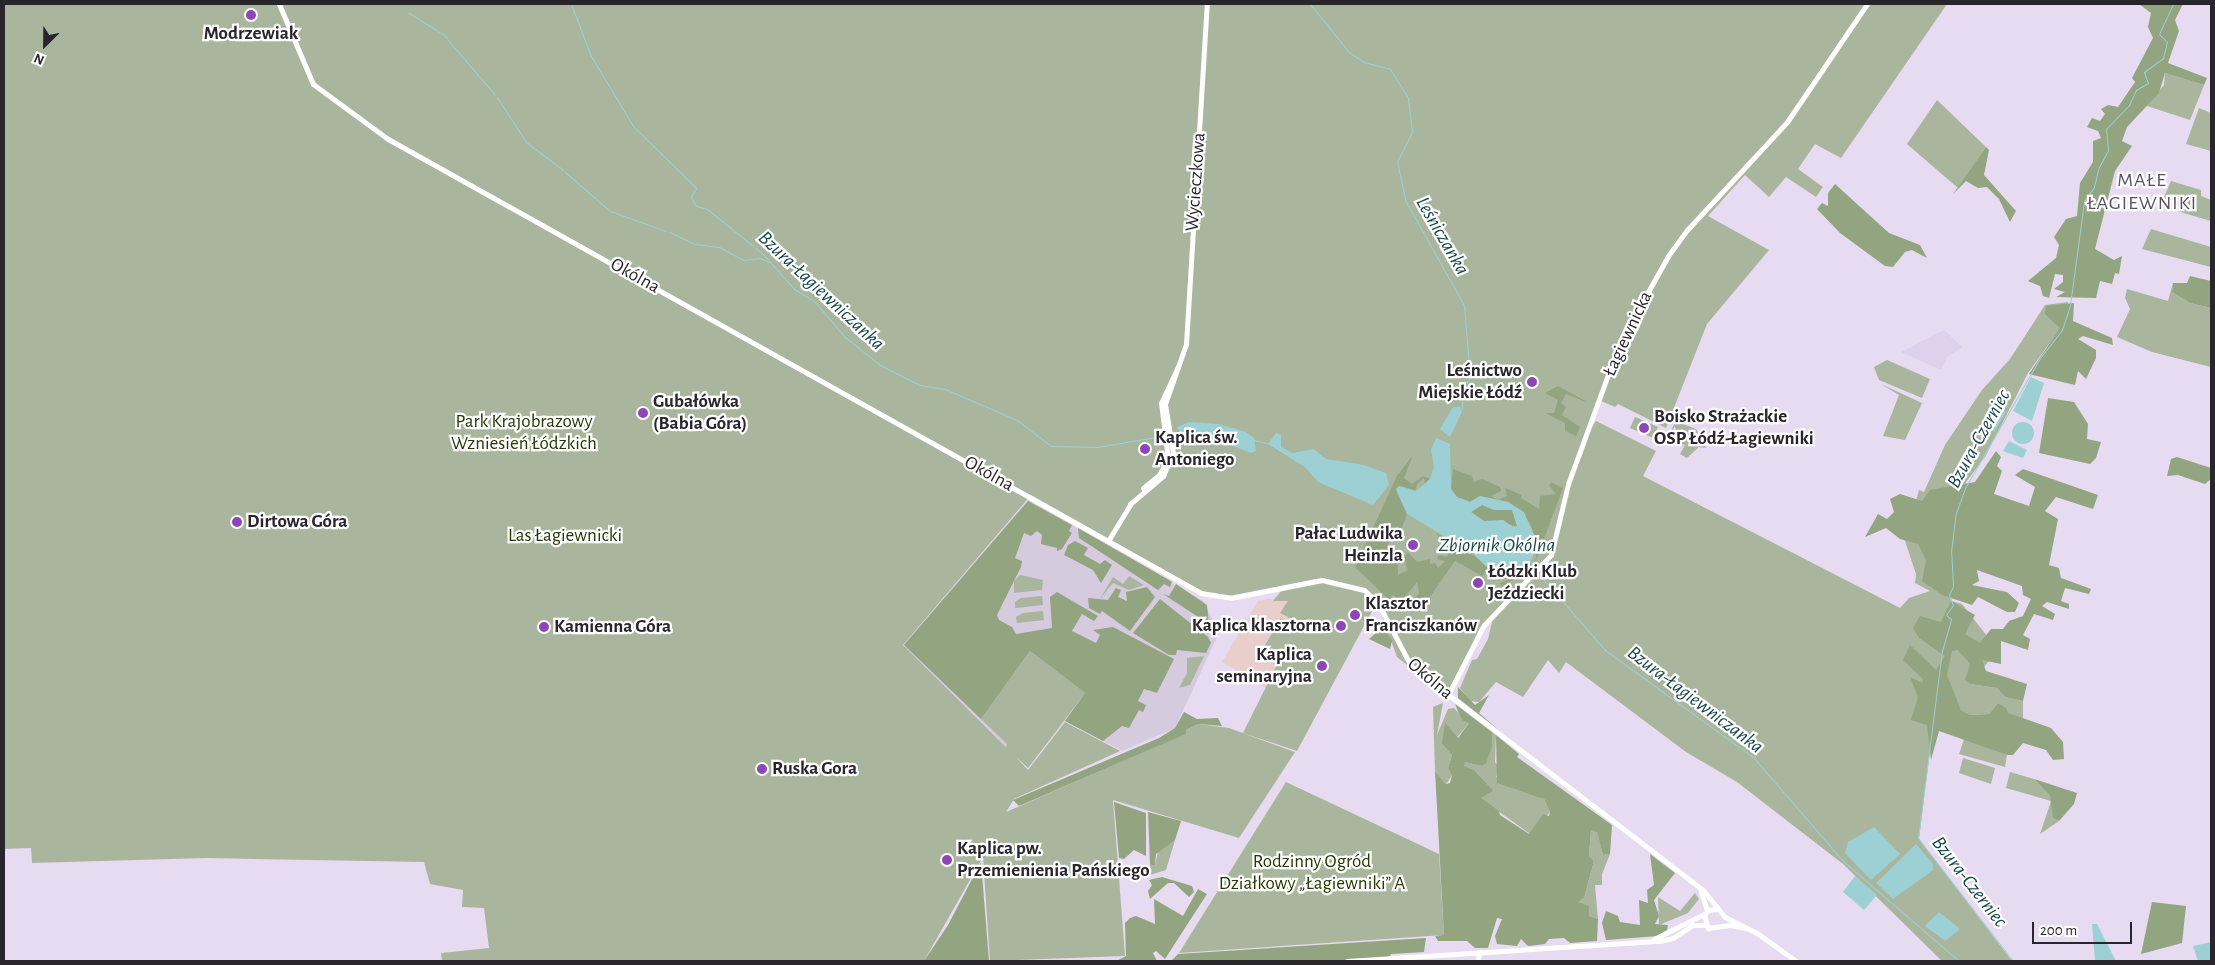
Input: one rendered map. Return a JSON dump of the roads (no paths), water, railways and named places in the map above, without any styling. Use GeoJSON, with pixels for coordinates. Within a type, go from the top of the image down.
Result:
{"type":"FeatureCollection","features":[{"type":"Feature","properties":{"kind":"street","name":"Okólna"},"geometry":{"type":"LineString","coordinates":[[279,4],[313,84],[388,139],[1108,541],[1216,598],[1322,580],[1359,587],[1376,601],[1405,660],[1700,889],[1716,909]]}},
{"type":"Feature","properties":{"kind":"street","name":"Wycieczkowa"},"geometry":{"type":"LineString","coordinates":[[1108,541],[1130,504],[1159,474],[1168,459],[1161,403],[1182,359],[1208,4]]}},
{"type":"Feature","properties":{"kind":"street","name":"Łagiewnicka"},"geometry":{"type":"LineString","coordinates":[[1450,694],[1484,625],[1539,569],[1554,550],[1568,484],[1620,342],[1668,256],[1687,230],[1787,122],[1867,4]]}},
{"type":"Feature","properties":{"kind":"street"},"geometry":{"type":"LineString","coordinates":[[1700,889],[1705,912],[1705,925]]}},
{"type":"Feature","properties":{"kind":"street"},"geometry":{"type":"LineString","coordinates":[[1650,940],[1705,912],[1716,909],[1796,961]]}},
{"type":"Feature","properties":{"kind":"street"},"geometry":{"type":"LineString","coordinates":[[1722,926],[1723,915]]}},
{"type":"Feature","properties":{"kind":"street"},"geometry":{"type":"LineString","coordinates":[[1347,961],[1671,939],[1691,926],[1705,925],[1714,930],[1722,926],[1747,928]]}},
{"type":"Feature","properties":{"kind":"street"},"geometry":{"type":"LineString","coordinates":[[1478,961],[1480,952]]}},
{"type":"Feature","properties":{"kind":"water"},"geometry":{"type":"Polygon","coordinates":[[[2031,377],[2044,383],[2032,421],[2013,411],[2031,377]]]}},
{"type":"Feature","properties":{"kind":"water"},"geometry":{"type":"Polygon","coordinates":[[[1996,406],[2006,412],[1994,432],[1983,425],[1996,406]]]}},
{"type":"Feature","properties":{"kind":"water"},"geometry":{"type":"Polygon","coordinates":[[[1453,407],[1460,407],[1462,412],[1450,437],[1440,429],[1453,407]]]}},
{"type":"Feature","properties":{"kind":"water"},"geometry":{"type":"Polygon","coordinates":[[[1189,422],[1218,424],[1246,432],[1254,438],[1256,451],[1251,453],[1223,442],[1184,439],[1177,427],[1189,422]]]}},
{"type":"Feature","properties":{"kind":"water"},"geometry":{"type":"Polygon","coordinates":[[[2023,422],[2033,429],[2034,433],[2027,443],[2023,444],[2013,437],[2012,433],[2019,423],[2023,422]]]}},
{"type":"Feature","properties":{"kind":"water"},"geometry":{"type":"Polygon","coordinates":[[[1276,433],[1281,435],[1281,447],[1293,453],[1313,449],[1326,459],[1364,465],[1386,473],[1389,485],[1373,505],[1318,482],[1305,467],[1268,444],[1276,433]]]}},
{"type":"Feature","properties":{"kind":"water","name":"Zbiornik Okólna"},"geometry":{"type":"Polygon","coordinates":[[[1436,438],[1450,444],[1451,489],[1457,497],[1470,502],[1480,496],[1508,502],[1524,512],[1538,544],[1528,568],[1488,568],[1471,552],[1407,514],[1396,489],[1399,486],[1416,491],[1430,479],[1434,466],[1431,450],[1436,438]],[[1482,505],[1471,512],[1484,521],[1503,520],[1513,527],[1517,526],[1512,510],[1494,510],[1482,505]]]}},
{"type":"Feature","properties":{"kind":"water"},"geometry":{"type":"Polygon","coordinates":[[[2009,441],[2027,450],[2023,458],[2003,451],[2009,441]]]}},
{"type":"Feature","properties":{"kind":"water"},"geometry":{"type":"Polygon","coordinates":[[[1874,827],[1900,854],[1871,880],[1845,853],[1848,842],[1874,827]]]}},
{"type":"Feature","properties":{"kind":"water"},"geometry":{"type":"Polygon","coordinates":[[[1916,844],[1933,864],[1933,870],[1893,899],[1876,883],[1916,844]]]}},
{"type":"Feature","properties":{"kind":"water"},"geometry":{"type":"Polygon","coordinates":[[[1855,876],[1877,895],[1864,910],[1843,892],[1855,876]]]}},
{"type":"Feature","properties":{"kind":"water"},"geometry":{"type":"Polygon","coordinates":[[[1939,912],[1960,929],[1945,941],[1925,926],[1939,912]]]}},
{"type":"Feature","properties":{"kind":"water"},"geometry":{"type":"Polygon","coordinates":[[[2092,924],[2097,924],[2116,961],[2095,961],[2092,924]]]}},
{"type":"Feature","properties":{"kind":"water"},"geometry":{"type":"Polygon","coordinates":[[[2211,942],[2211,961],[2198,961],[2193,946],[2211,942]]]}},
{"type":"Feature","properties":{"kind":"waterway","name":"Bzura-Łagiewniczanka"},"geometry":{"type":"LineString","coordinates":[[571,4],[591,56],[633,126],[696,188],[691,197],[696,206],[707,209],[763,254],[794,289],[814,301],[845,337],[880,365],[919,385],[945,389],[1017,420],[1051,446],[1097,447],[1162,436]]}},
{"type":"Feature","properties":{"kind":"waterway","name":"Leśniczanka"},"geometry":{"type":"LineString","coordinates":[[1310,4],[1349,52],[1364,62],[1390,69],[1408,98],[1412,132],[1397,161],[1405,200],[1464,305],[1470,377],[1463,388],[1462,409]]}},
{"type":"Feature","properties":{"kind":"waterway","name":"Bzura-Czerniec"},"geometry":{"type":"LineString","coordinates":[[2013,961],[1918,838],[1942,651],[1951,619],[1946,615],[1953,605],[1949,595],[1953,586],[1951,552],[1956,513],[1965,488],[2040,358],[2062,330],[2070,305],[2084,201],[2094,187],[2098,169],[2108,150],[2106,129],[2129,105],[2136,90],[2148,83],[2144,72],[2163,58],[2167,42],[2159,34],[2173,4]]}},
{"type":"Feature","properties":{"kind":"waterway"},"geometry":{"type":"LineString","coordinates":[[409,13],[443,34],[495,95]]}},
{"type":"Feature","properties":{"kind":"waterway"},"geometry":{"type":"LineString","coordinates":[[497,97],[526,142],[563,170]]}},
{"type":"Feature","properties":{"kind":"waterway"},"geometry":{"type":"LineString","coordinates":[[565,172],[610,211],[666,231]]}},
{"type":"Feature","properties":{"kind":"waterway"},"geometry":{"type":"LineString","coordinates":[[669,232],[695,244],[719,247],[743,260],[760,258],[769,262]]}},
{"type":"Feature","properties":{"kind":"waterway","name":"Bzura-Łagiewniczanka"},"geometry":{"type":"LineString","coordinates":[[1254,440],[1270,444]]}},
{"type":"Feature","properties":{"kind":"waterway","name":"Bzura-Łagiewniczanka"},"geometry":{"type":"LineString","coordinates":[[1537,572],[1605,650],[1753,757],[1843,861],[1959,961]]}},
{"type":"Feature","properties":{"kind":"place","name":"Modrzewiak"},"geometry":{"type":"Point","coordinates":[251,15]}},
{"type":"Feature","properties":{"kind":"place","name":"Leśnictwo Miejskie Łódź"},"geometry":{"type":"Point","coordinates":[1532,382]}},
{"type":"Feature","properties":{"kind":"place","name":"Gubałówka (Babia Góra)"},"geometry":{"type":"Point","coordinates":[643,413]}},
{"type":"Feature","properties":{"kind":"place","name":"Boisko Strażackie OSP Łódź-Łagiewniki"},"geometry":{"type":"Point","coordinates":[1644,428]}},
{"type":"Feature","properties":{"kind":"place","name":"Kaplica św. Antoniego"},"geometry":{"type":"Point","coordinates":[1145,449]}},
{"type":"Feature","properties":{"kind":"place","name":"Dirtowa Góra"},"geometry":{"type":"Point","coordinates":[237,522]}},
{"type":"Feature","properties":{"kind":"place","name":"Pałac Ludwika Heinzla"},"geometry":{"type":"Point","coordinates":[1413,545]}},
{"type":"Feature","properties":{"kind":"place","name":"Łódzki Klub Jeździecki"},"geometry":{"type":"Point","coordinates":[1478,583]}},
{"type":"Feature","properties":{"kind":"place","name":"Klasztor Franciszkanów"},"geometry":{"type":"Point","coordinates":[1355,615]}},
{"type":"Feature","properties":{"kind":"place","name":"Kaplica klasztorna"},"geometry":{"type":"Point","coordinates":[1341,626]}},
{"type":"Feature","properties":{"kind":"place","name":"Kamienna Góra"},"geometry":{"type":"Point","coordinates":[544,627]}},
{"type":"Feature","properties":{"kind":"place","name":"Kaplica seminaryjna"},"geometry":{"type":"Point","coordinates":[1322,666]}},
{"type":"Feature","properties":{"kind":"place","name":"Ruska Gora"},"geometry":{"type":"Point","coordinates":[762,769]}},
{"type":"Feature","properties":{"kind":"place","name":"Kaplica pw. Przemienienia Pańskiego"},"geometry":{"type":"Point","coordinates":[947,860]}},
{"type":"Feature","properties":{"kind":"district","name":"MAŁE ŁAGIEWNIKI"},"geometry":{"type":"Point","coordinates":[2142,192]}},
{"type":"Feature","properties":{"kind":"park label","name":"Park Krajobrazowy Wzniesień Łódzkich"},"geometry":{"type":"Point","coordinates":[524,433]}},
{"type":"Feature","properties":{"kind":"park label","name":"Las Łagiewnicki"},"geometry":{"type":"Point","coordinates":[565,536]}},
{"type":"Feature","properties":{"kind":"park label","name":"Rodzinny Ogród Działkowy „Łagiewniki” A"},"geometry":{"type":"Point","coordinates":[1312,873]}}]}
